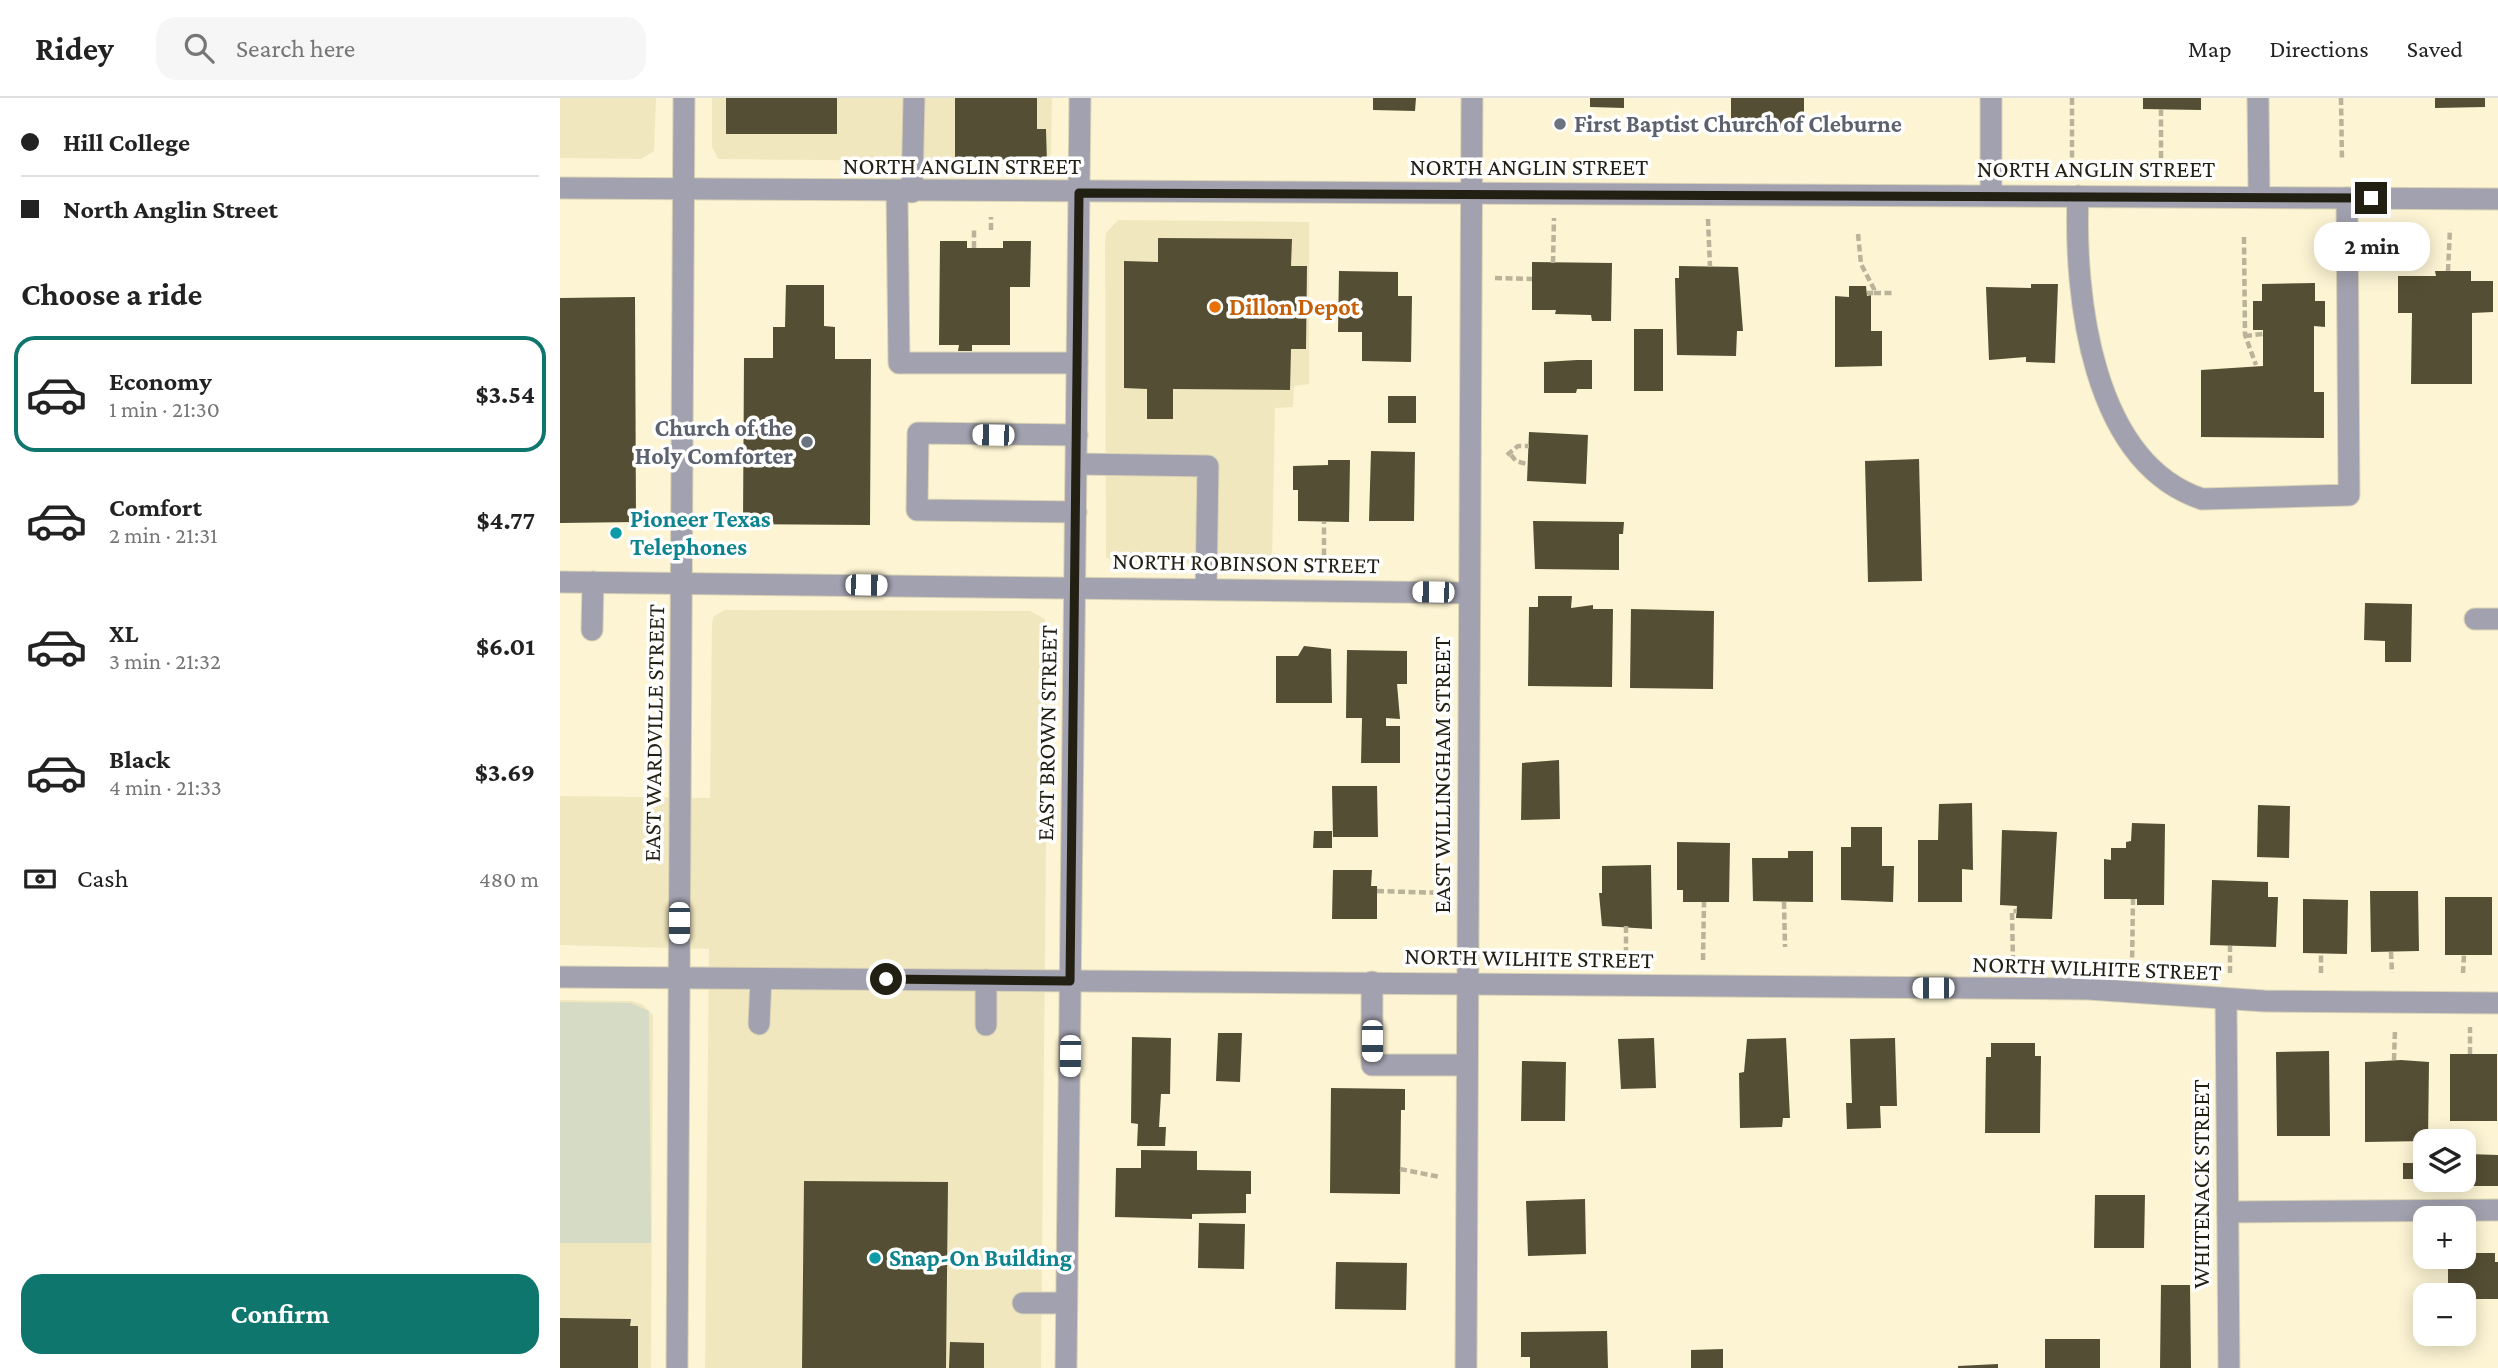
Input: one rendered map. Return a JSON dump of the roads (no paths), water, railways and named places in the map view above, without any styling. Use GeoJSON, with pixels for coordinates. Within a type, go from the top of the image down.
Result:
{"type":"FeatureCollection","features":[{"type":"Feature","properties":{"kind":"street","name":"EAST WARDVILLE STREET"},"geometry":{"type":"LineString","coordinates":[[677,1368],[684,98]]}},
{"type":"Feature","properties":{"kind":"street"},"geometry":{"type":"LineString","coordinates":[[914,98],[904,192],[899,363],[1077,363]]}},
{"type":"Feature","properties":{"kind":"street","name":"EAST BROWN STREET"},"geometry":{"type":"LineString","coordinates":[[1066,1368],[1080,98]]}},
{"type":"Feature","properties":{"kind":"street","name":"EAST WILLINGHAM STREET"},"geometry":{"type":"LineString","coordinates":[[1466,1368],[1472,98]]}},
{"type":"Feature","properties":{"kind":"street"},"geometry":{"type":"LineString","coordinates":[[1991,98],[1991,195]]}},
{"type":"Feature","properties":{"kind":"street"},"geometry":{"type":"LineString","coordinates":[[2258,98],[2259,196]]}},
{"type":"Feature","properties":{"kind":"street","name":"NORTH ANGLIN STREET"},"geometry":{"type":"LineString","coordinates":[[560,188],[2498,199]]}},
{"type":"Feature","properties":{"kind":"street"},"geometry":{"type":"LineString","coordinates":[[2075,195],[2076,245],[2095,367],[2104,396],[2117,424],[2149,465],[2190,495],[2202,499],[2349,495],[2347,198]]}},
{"type":"Feature","properties":{"kind":"street"},"geometry":{"type":"LineString","coordinates":[[1076,512],[917,510],[918,433],[1077,435]]}},
{"type":"Feature","properties":{"kind":"street"},"geometry":{"type":"LineString","coordinates":[[1077,464],[1208,466],[1206,589]]}},
{"type":"Feature","properties":{"kind":"street","name":"NORTH ROBINSON STREET"},"geometry":{"type":"LineString","coordinates":[[560,582],[1469,593]]}},
{"type":"Feature","properties":{"kind":"street"},"geometry":{"type":"LineString","coordinates":[[592,630],[593,582]]}},
{"type":"Feature","properties":{"kind":"street"},"geometry":{"type":"LineString","coordinates":[[2475,619],[2498,619]]}},
{"type":"Feature","properties":{"kind":"street","name":"NORTH WILHITE STREET"},"geometry":{"type":"LineString","coordinates":[[560,977],[2012,989],[2226,999],[2498,1003]]}},
{"type":"Feature","properties":{"kind":"street"},"geometry":{"type":"LineString","coordinates":[[759,1024],[761,979]]}},
{"type":"Feature","properties":{"kind":"street"},"geometry":{"type":"LineString","coordinates":[[986,980],[986,1025]]}},
{"type":"Feature","properties":{"kind":"street"},"geometry":{"type":"LineString","coordinates":[[1372,982],[1372,1065],[1467,1065]]}},
{"type":"Feature","properties":{"kind":"street","name":"WHITENACK STREET"},"geometry":{"type":"LineString","coordinates":[[2226,999],[2229,1368]]}},
{"type":"Feature","properties":{"kind":"street"},"geometry":{"type":"LineString","coordinates":[[2228,1212],[2498,1210]]}},
{"type":"Feature","properties":{"kind":"street"},"geometry":{"type":"LineString","coordinates":[[1023,1303],[1066,1303]]}},
{"type":"Feature","properties":{"kind":"place","name":"First Baptist Church of Cleburne"},"geometry":{"type":"Point","coordinates":[1560,124]}},
{"type":"Feature","properties":{"kind":"place","name":"Dillon Depot"},"geometry":{"type":"Point","coordinates":[1215,307]}},
{"type":"Feature","properties":{"kind":"place","name":"Church of the Holy Comforter"},"geometry":{"type":"Point","coordinates":[807,442]}},
{"type":"Feature","properties":{"kind":"place","name":"Pioneer Texas Telephones"},"geometry":{"type":"Point","coordinates":[616,533]}},
{"type":"Feature","properties":{"kind":"place","name":"Snap-On Building"},"geometry":{"type":"Point","coordinates":[875,1258]}}]}
